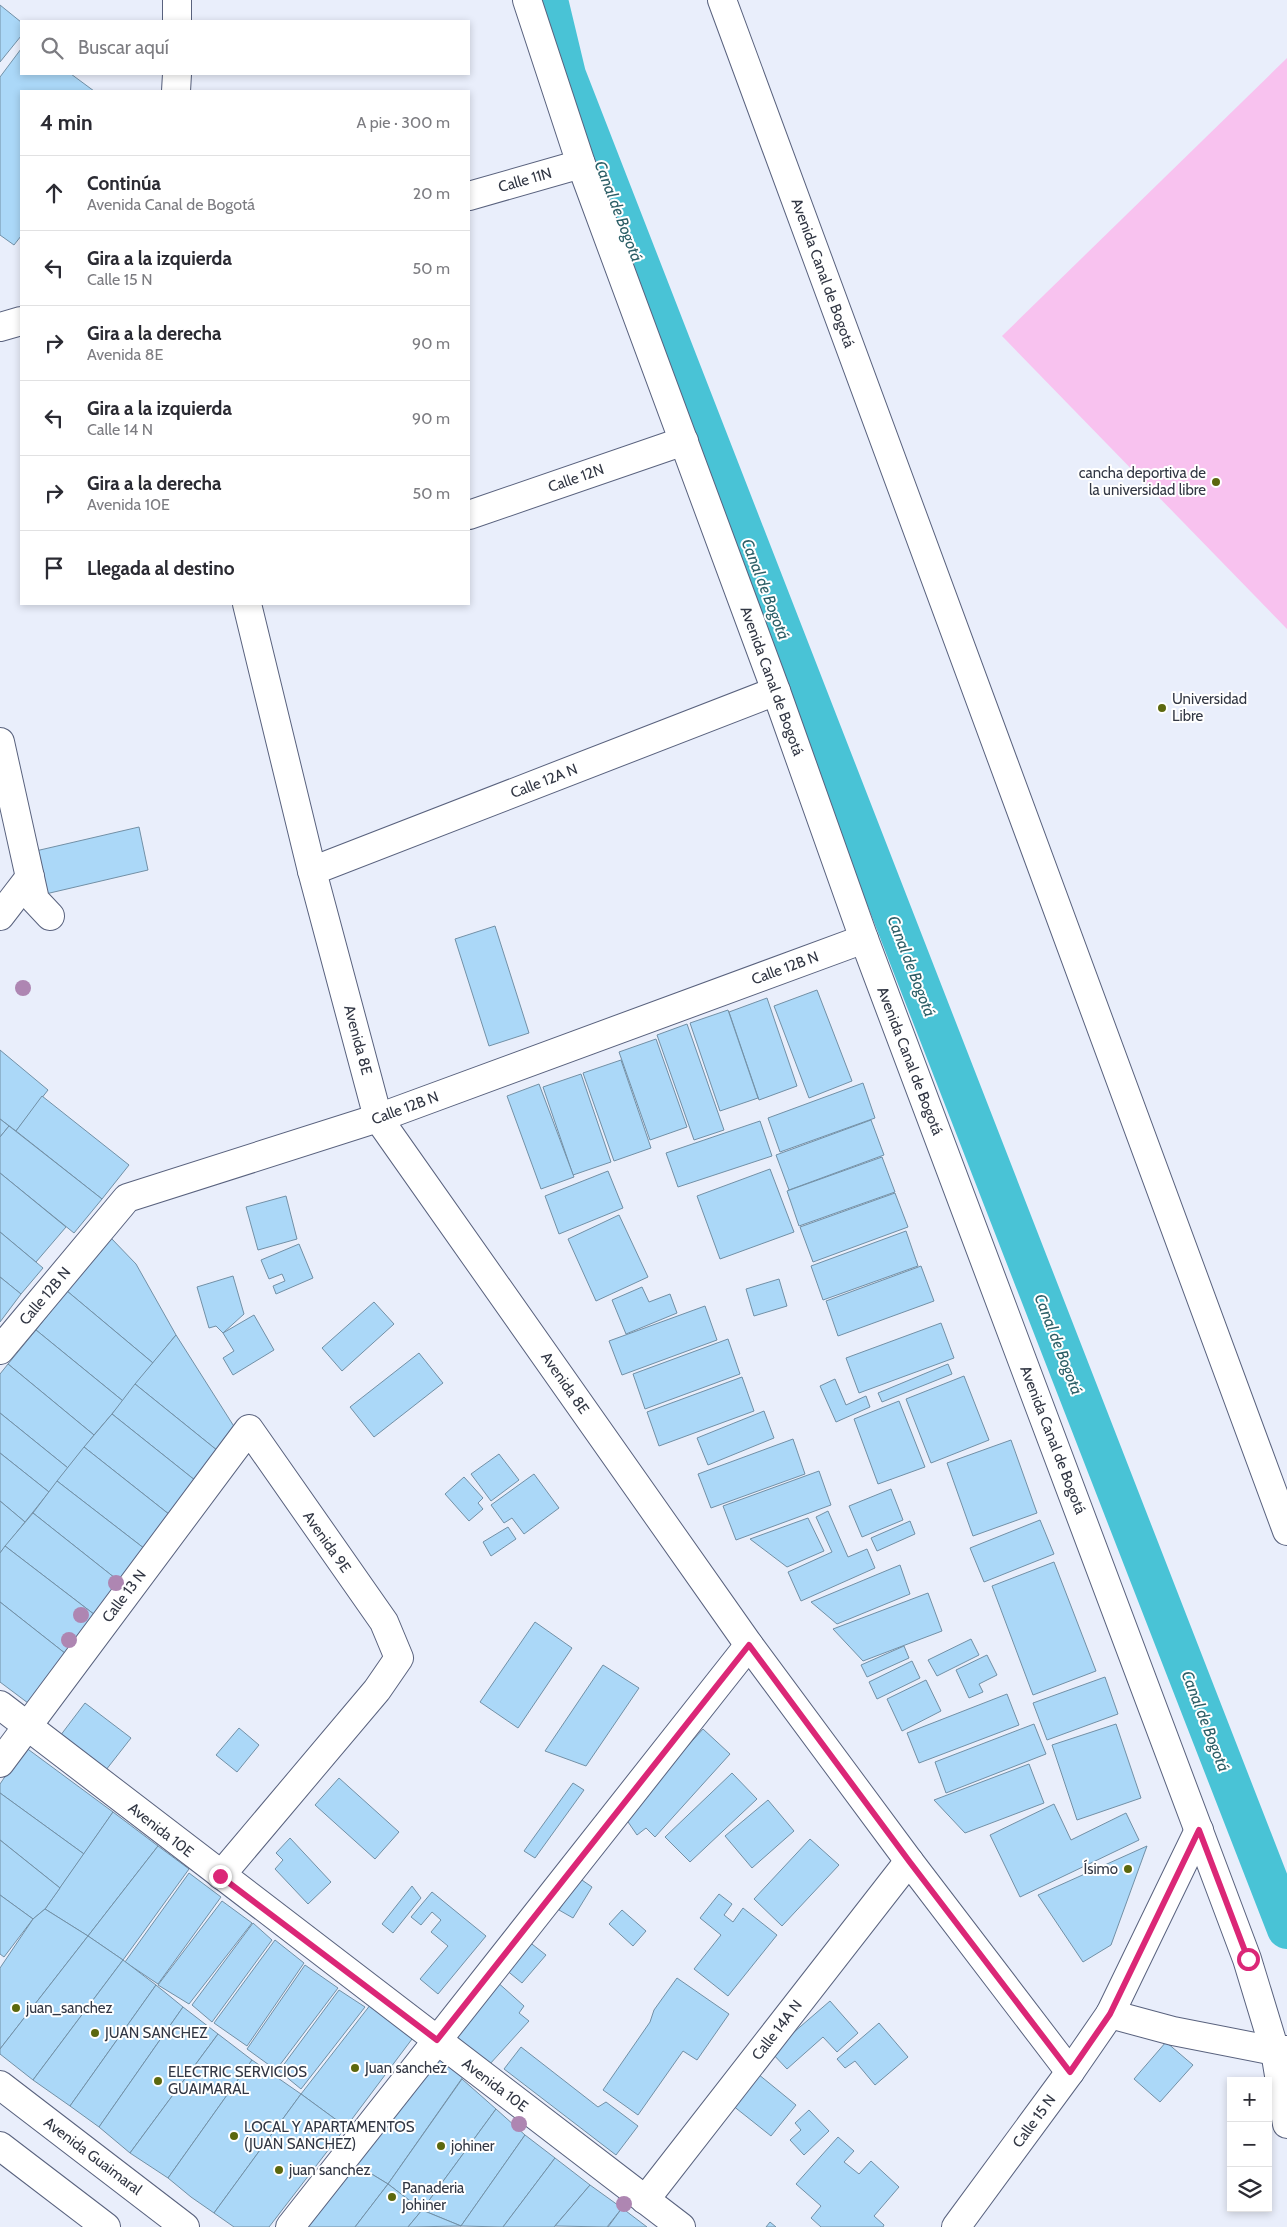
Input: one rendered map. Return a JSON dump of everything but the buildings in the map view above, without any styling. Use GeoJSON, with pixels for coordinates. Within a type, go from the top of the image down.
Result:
{"type":"FeatureCollection","features":[{"type":"Feature","properties":{"kind":"street"},"geometry":{"type":"LineString","coordinates":[[177,0],[177,20]]}},
{"type":"Feature","properties":{"kind":"street","name":"Avenida Canal de Bogotá"},"geometry":{"type":"LineString","coordinates":[[527,0],[581,164],[776,691],[864,939],[1281,2051],[1287,2124]]}},
{"type":"Feature","properties":{"kind":"street","name":"Avenida Canal de Bogotá"},"geometry":{"type":"LineString","coordinates":[[722,0],[1287,1531]]}},
{"type":"Feature","properties":{"kind":"street"},"geometry":{"type":"LineString","coordinates":[[176,90],[177,75]]}},
{"type":"Feature","properties":{"kind":"street","name":"Calle 11N"},"geometry":{"type":"LineString","coordinates":[[470,196],[581,164]]}},
{"type":"Feature","properties":{"kind":"street"},"geometry":{"type":"LineString","coordinates":[[0,327],[20,321]]}},
{"type":"Feature","properties":{"kind":"street","name":"Calle 12N"},"geometry":{"type":"LineString","coordinates":[[470,515],[684,441]]}},
{"type":"Feature","properties":{"kind":"street","name":"Avenida 8E"},"geometry":{"type":"LineString","coordinates":[[247,605],[312,871],[378,1118],[749,1645],[909,1861],[1070,2072]]}},
{"type":"Feature","properties":{"kind":"street","name":"Calle 12A N"},"geometry":{"type":"LineString","coordinates":[[312,871],[776,691]]}},
{"type":"Feature","properties":{"kind":"street"},"geometry":{"type":"LineString","coordinates":[[0,742],[35,900],[50,916]]}},
{"type":"Feature","properties":{"kind":"street"},"geometry":{"type":"LineString","coordinates":[[0,916],[30,877]]}},
{"type":"Feature","properties":{"kind":"street","name":"Calle 12B N"},"geometry":{"type":"LineString","coordinates":[[0,1350],[127,1198],[378,1118],[864,939]]}},
{"type":"Feature","properties":{"kind":"street","name":"Avenida 9E"},"geometry":{"type":"LineString","coordinates":[[220,1876],[377,1690],[399,1658],[384,1622],[249,1429]]}},
{"type":"Feature","properties":{"kind":"street","name":"Calle 13 N"},"geometry":{"type":"LineString","coordinates":[[0,1763],[249,1429]]}},
{"type":"Feature","properties":{"kind":"street"},"geometry":{"type":"LineString","coordinates":[[290,2227],[749,1645]]}},
{"type":"Feature","properties":{"kind":"street","name":"Avenida 10E"},"geometry":{"type":"LineString","coordinates":[[0,1705],[220,1876],[681,2227]]}},
{"type":"Feature","properties":{"kind":"street","name":"Calle 15 N"},"geometry":{"type":"LineString","coordinates":[[956,2227],[1070,2072],[1110,2014],[1199,1830]]}},
{"type":"Feature","properties":{"kind":"street","name":"Calle 14A N"},"geometry":{"type":"LineString","coordinates":[[645,2200],[909,1861]]}},
{"type":"Feature","properties":{"kind":"street"},"geometry":{"type":"LineString","coordinates":[[1110,2014],[1173,2031],[1281,2051]]}},
{"type":"Feature","properties":{"kind":"street","name":"Avenida Guaimaral"},"geometry":{"type":"LineString","coordinates":[[0,2085],[185,2227]]}},
{"type":"Feature","properties":{"kind":"street"},"geometry":{"type":"LineString","coordinates":[[0,2146],[106,2227]]}},
{"type":"Feature","properties":{"kind":"shaded area","name":"cancha deportiva de la universidad libre"},"geometry":{"type":"Polygon","coordinates":[[[1287,58],[1287,629],[1002,336],[1287,58]]]}},
{"type":"Feature","properties":{"kind":"waterway","name":"Canal de Bogotá"},"geometry":{"type":"LineString","coordinates":[[548,0],[566,75],[1287,1929]]}},
{"type":"Feature","properties":{"kind":"place","name":"cancha deportiva de la universidad libre"},"geometry":{"type":"Point","coordinates":[1216,482]}},
{"type":"Feature","properties":{"kind":"place","name":"Universidad Libre"},"geometry":{"type":"Point","coordinates":[1162,708]}},
{"type":"Feature","properties":{"kind":"place","name":"Ísimo"},"geometry":{"type":"Point","coordinates":[1128,1869]}},
{"type":"Feature","properties":{"kind":"place","name":"juan_sanchez"},"geometry":{"type":"Point","coordinates":[16,2008]}},
{"type":"Feature","properties":{"kind":"place","name":"JUAN SANCHEZ"},"geometry":{"type":"Point","coordinates":[95,2033]}},
{"type":"Feature","properties":{"kind":"place","name":"Juan sanchez"},"geometry":{"type":"Point","coordinates":[355,2068]}},
{"type":"Feature","properties":{"kind":"place","name":"ELECTRIC SERVICIOS GUAIMARAL"},"geometry":{"type":"Point","coordinates":[158,2081]}},
{"type":"Feature","properties":{"kind":"place","name":"LOCAL Y APARTAMENTOS (JUAN SANCHEZ)"},"geometry":{"type":"Point","coordinates":[234,2136]}},
{"type":"Feature","properties":{"kind":"place","name":"johiner"},"geometry":{"type":"Point","coordinates":[441,2146]}},
{"type":"Feature","properties":{"kind":"place","name":"juan sanchez"},"geometry":{"type":"Point","coordinates":[279,2170]}},
{"type":"Feature","properties":{"kind":"place","name":"Panaderia Johiner"},"geometry":{"type":"Point","coordinates":[392,2197]}},
{"type":"Feature","properties":{"kind":"route"},"geometry":{"type":"LineString","coordinates":[[220,1876],[437,2040],[749,1645],[909,1861],[1070,2072],[1110,2014],[1199,1830],[1248,1959]]}}]}
